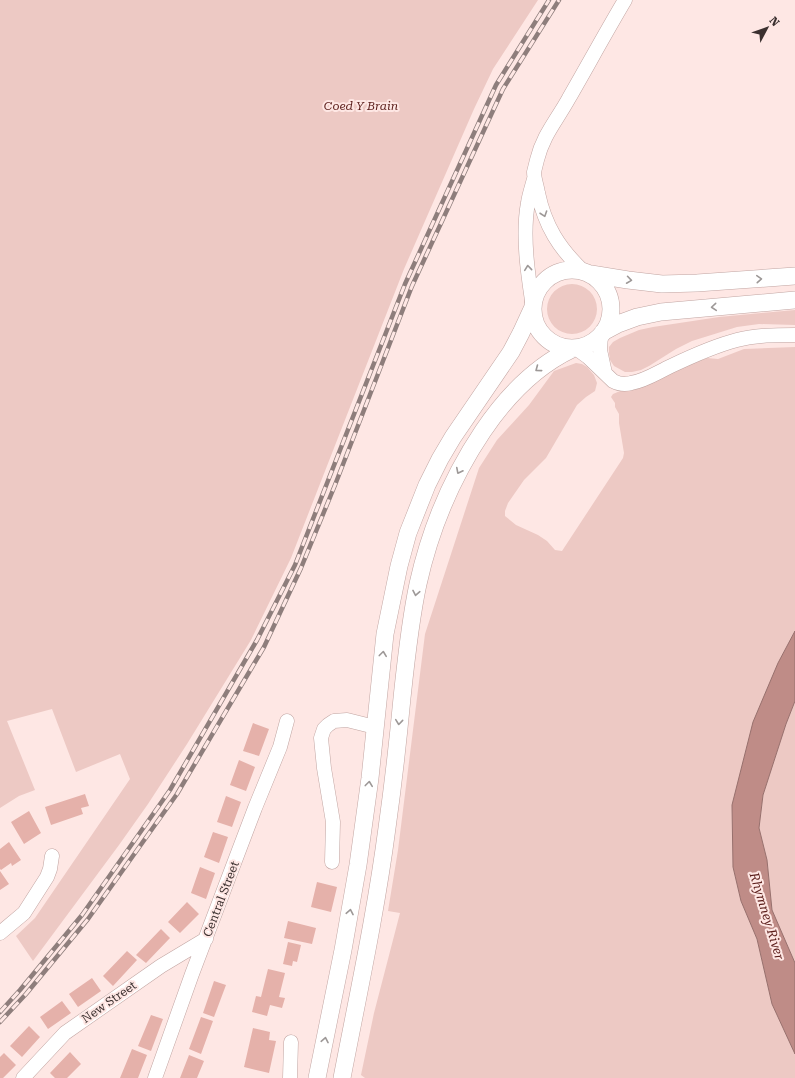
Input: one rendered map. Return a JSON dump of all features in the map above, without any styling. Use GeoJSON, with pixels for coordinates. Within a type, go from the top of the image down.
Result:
{"type":"FeatureCollection","features":[{"type":"Feature","properties":{"kind":"main road"},"geometry":{"type":"LineString","coordinates":[[317,1078],[352,900],[362,834],[385,634],[408,533],[427,485],[440,459],[453,437],[511,352],[533,307],[536,293],[549,277],[558,272],[575,269],[628,280],[662,284],[795,276]]}},
{"type":"Feature","properties":{"kind":"main road"},"geometry":{"type":"LineString","coordinates":[[587,272],[597,279],[608,295],[611,315],[608,324],[602,333]]}},
{"type":"Feature","properties":{"kind":"main road"},"geometry":{"type":"LineString","coordinates":[[342,1078],[379,886],[388,827],[411,627],[418,585],[426,554],[440,514],[472,447],[497,411],[529,376],[554,358],[590,344],[602,333],[618,324],[636,317],[661,312],[795,300]]}},
{"type":"Feature","properties":{"kind":"main road"},"geometry":{"type":"LineString","coordinates":[[533,307],[536,323],[546,338],[558,346],[574,349]]}},
{"type":"Feature","properties":{"kind":"street"},"geometry":{"type":"LineString","coordinates":[[533,307],[527,261],[526,224],[528,202],[538,157],[545,136],[568,100],[625,0]]}},
{"type":"Feature","properties":{"kind":"street"},"geometry":{"type":"LineString","coordinates":[[534,177],[542,206],[552,232],[566,253],[587,272]]}},
{"type":"Feature","properties":{"kind":"street"},"geometry":{"type":"LineString","coordinates":[[602,333],[600,350],[605,373]]}},
{"type":"Feature","properties":{"kind":"street"},"geometry":{"type":"LineString","coordinates":[[574,349],[588,357],[613,381],[618,384],[625,384],[644,380],[693,356],[739,339],[757,336],[795,335]]}},
{"type":"Feature","properties":{"kind":"street"},"geometry":{"type":"LineString","coordinates":[[332,862],[333,822],[324,768],[321,738],[324,730],[334,721],[347,720],[375,727]]}},
{"type":"Feature","properties":{"kind":"street","name":"Central Street"},"geometry":{"type":"LineString","coordinates":[[155,1078],[255,808],[280,747],[287,721]]}},
{"type":"Feature","properties":{"kind":"street"},"geometry":{"type":"LineString","coordinates":[[0,933],[24,913],[47,877],[52,856]]}},
{"type":"Feature","properties":{"kind":"street","name":"New Street"},"geometry":{"type":"LineString","coordinates":[[23,1078],[66,1033],[161,966],[206,939]]}},
{"type":"Feature","properties":{"kind":"street"},"geometry":{"type":"LineString","coordinates":[[290,1078],[291,1042]]}},
{"type":"Feature","properties":{"kind":"green space","name":"Coed Y Brain"},"geometry":{"type":"Polygon","coordinates":[[[0,0],[538,0],[493,69],[474,109],[404,269],[291,558],[251,640],[148,804],[33,961],[16,936],[35,918],[130,779],[120,754],[76,772],[52,709],[7,721],[35,790],[19,796],[0,808],[0,0]]]}},
{"type":"Feature","properties":{"kind":"green space"},"geometry":{"type":"Polygon","coordinates":[[[572,284],[582,286],[590,291],[595,299],[597,309],[595,319],[590,327],[582,332],[572,334],[562,332],[554,327],[549,319],[547,309],[549,299],[554,291],[562,286],[572,284]]]}},
{"type":"Feature","properties":{"kind":"green space"},"geometry":{"type":"Polygon","coordinates":[[[795,310],[795,325],[759,324],[737,327],[692,341],[641,370],[625,372],[614,366],[610,360],[609,347],[613,342],[639,330],[719,317],[795,310]]]}},
{"type":"Feature","properties":{"kind":"green space"},"geometry":{"type":"Polygon","coordinates":[[[795,347],[795,631],[778,663],[732,805],[733,867],[741,901],[757,939],[772,1004],[795,1054],[795,1078],[365,1078],[361,1075],[374,1013],[400,913],[388,911],[398,850],[425,634],[479,468],[497,440],[529,405],[554,371],[576,363],[587,367],[594,375],[597,383],[595,391],[577,405],[546,458],[524,480],[508,503],[505,511],[505,516],[516,525],[538,535],[547,541],[555,550],[562,551],[623,458],[624,453],[619,414],[611,397],[613,394],[653,382],[707,358],[718,359],[744,349],[795,347]]]}},
{"type":"Feature","properties":{"kind":"green space"},"geometry":{"type":"Polygon","coordinates":[[[795,701],[795,963],[772,910],[767,860],[759,828],[763,795],[795,701]]]}},
{"type":"Feature","properties":{"kind":"water","name":"Rhymney River"},"geometry":{"type":"Polygon","coordinates":[[[795,631],[795,701],[763,795],[759,828],[767,860],[772,910],[795,963],[795,1054],[772,1004],[757,939],[741,901],[733,867],[732,805],[753,722],[778,663],[795,631]]]}},
{"type":"Feature","properties":{"kind":"building"},"geometry":{"type":"Polygon","coordinates":[[[253,723],[269,729],[259,756],[243,751],[253,723]]]}},
{"type":"Feature","properties":{"kind":"building"},"geometry":{"type":"Polygon","coordinates":[[[239,760],[255,767],[246,791],[230,785],[239,760]]]}},
{"type":"Feature","properties":{"kind":"building"},"geometry":{"type":"Polygon","coordinates":[[[85,794],[89,806],[81,808],[83,814],[51,825],[45,807],[85,794]]]}},
{"type":"Feature","properties":{"kind":"building"},"geometry":{"type":"Polygon","coordinates":[[[226,796],[241,802],[232,827],[217,822],[226,796]]]}},
{"type":"Feature","properties":{"kind":"building"},"geometry":{"type":"Polygon","coordinates":[[[29,811],[41,833],[24,844],[11,822],[29,811]]]}},
{"type":"Feature","properties":{"kind":"building"},"geometry":{"type":"Polygon","coordinates":[[[213,832],[228,837],[219,863],[204,857],[213,832]]]}},
{"type":"Feature","properties":{"kind":"building"},"geometry":{"type":"Polygon","coordinates":[[[9,842],[21,860],[12,866],[11,863],[1,870],[0,849],[9,842]]]}},
{"type":"Feature","properties":{"kind":"building"},"geometry":{"type":"Polygon","coordinates":[[[200,867],[215,873],[206,899],[191,893],[200,867]]]}},
{"type":"Feature","properties":{"kind":"building"},"geometry":{"type":"Polygon","coordinates":[[[0,871],[9,884],[0,890],[0,871]]]}},
{"type":"Feature","properties":{"kind":"building"},"geometry":{"type":"Polygon","coordinates":[[[317,882],[337,887],[331,912],[311,907],[317,882]]]}},
{"type":"Feature","properties":{"kind":"building"},"geometry":{"type":"Polygon","coordinates":[[[187,902],[199,914],[180,933],[168,922],[187,902]]]}},
{"type":"Feature","properties":{"kind":"building"},"geometry":{"type":"Polygon","coordinates":[[[288,921],[316,928],[312,944],[284,938],[288,921]]]}},
{"type":"Feature","properties":{"kind":"building"},"geometry":{"type":"Polygon","coordinates":[[[161,929],[170,938],[146,963],[136,955],[161,929]]]}},
{"type":"Feature","properties":{"kind":"building"},"geometry":{"type":"Polygon","coordinates":[[[288,942],[301,945],[297,962],[293,961],[292,966],[283,964],[288,942]]]}},
{"type":"Feature","properties":{"kind":"building"},"geometry":{"type":"Polygon","coordinates":[[[127,951],[137,960],[113,986],[103,976],[127,951]]]}},
{"type":"Feature","properties":{"kind":"building"},"geometry":{"type":"Polygon","coordinates":[[[268,969],[285,973],[279,997],[285,998],[282,1008],[270,1005],[267,1016],[252,1012],[256,996],[261,997],[268,969]]]}},
{"type":"Feature","properties":{"kind":"building"},"geometry":{"type":"Polygon","coordinates":[[[92,978],[101,991],[78,1007],[69,994],[92,978]]]}},
{"type":"Feature","properties":{"kind":"building"},"geometry":{"type":"Polygon","coordinates":[[[214,981],[226,985],[214,1017],[203,1013],[214,981]]]}},
{"type":"Feature","properties":{"kind":"building"},"geometry":{"type":"Polygon","coordinates":[[[62,1001],[71,1013],[48,1029],[40,1017],[62,1001]]]}},
{"type":"Feature","properties":{"kind":"building"},"geometry":{"type":"Polygon","coordinates":[[[151,1015],[163,1019],[151,1051],[138,1046],[151,1015]]]}},
{"type":"Feature","properties":{"kind":"building"},"geometry":{"type":"Polygon","coordinates":[[[201,1017],[213,1021],[201,1054],[189,1049],[201,1017]]]}},
{"type":"Feature","properties":{"kind":"building"},"geometry":{"type":"Polygon","coordinates":[[[29,1026],[40,1037],[22,1057],[10,1046],[29,1026]]]}},
{"type":"Feature","properties":{"kind":"building"},"geometry":{"type":"Polygon","coordinates":[[[253,1028],[270,1032],[269,1040],[276,1041],[269,1073],[244,1067],[253,1028]]]}},
{"type":"Feature","properties":{"kind":"building"},"geometry":{"type":"Polygon","coordinates":[[[132,1049],[147,1055],[138,1078],[120,1078],[132,1049]]]}},
{"type":"Feature","properties":{"kind":"building"},"geometry":{"type":"Polygon","coordinates":[[[70,1052],[81,1064],[67,1078],[55,1078],[50,1073],[70,1052]]]}},
{"type":"Feature","properties":{"kind":"building"},"geometry":{"type":"Polygon","coordinates":[[[4,1053],[16,1065],[3,1078],[0,1078],[0,1057],[4,1053]]]}},
{"type":"Feature","properties":{"kind":"building"},"geometry":{"type":"Polygon","coordinates":[[[189,1055],[204,1061],[197,1078],[180,1078],[189,1055]]]}},
{"type":"Feature","properties":{"kind":"railway"},"geometry":{"type":"LineString","coordinates":[[0,1012],[82,915],[170,790],[257,640],[295,565],[405,284],[496,85],[549,0]]}},
{"type":"Feature","properties":{"kind":"railway"},"geometry":{"type":"LineString","coordinates":[[0,1022],[26,994],[88,919],[177,794],[264,647],[301,568],[335,485],[412,286],[503,89],[559,0]]}}]}
